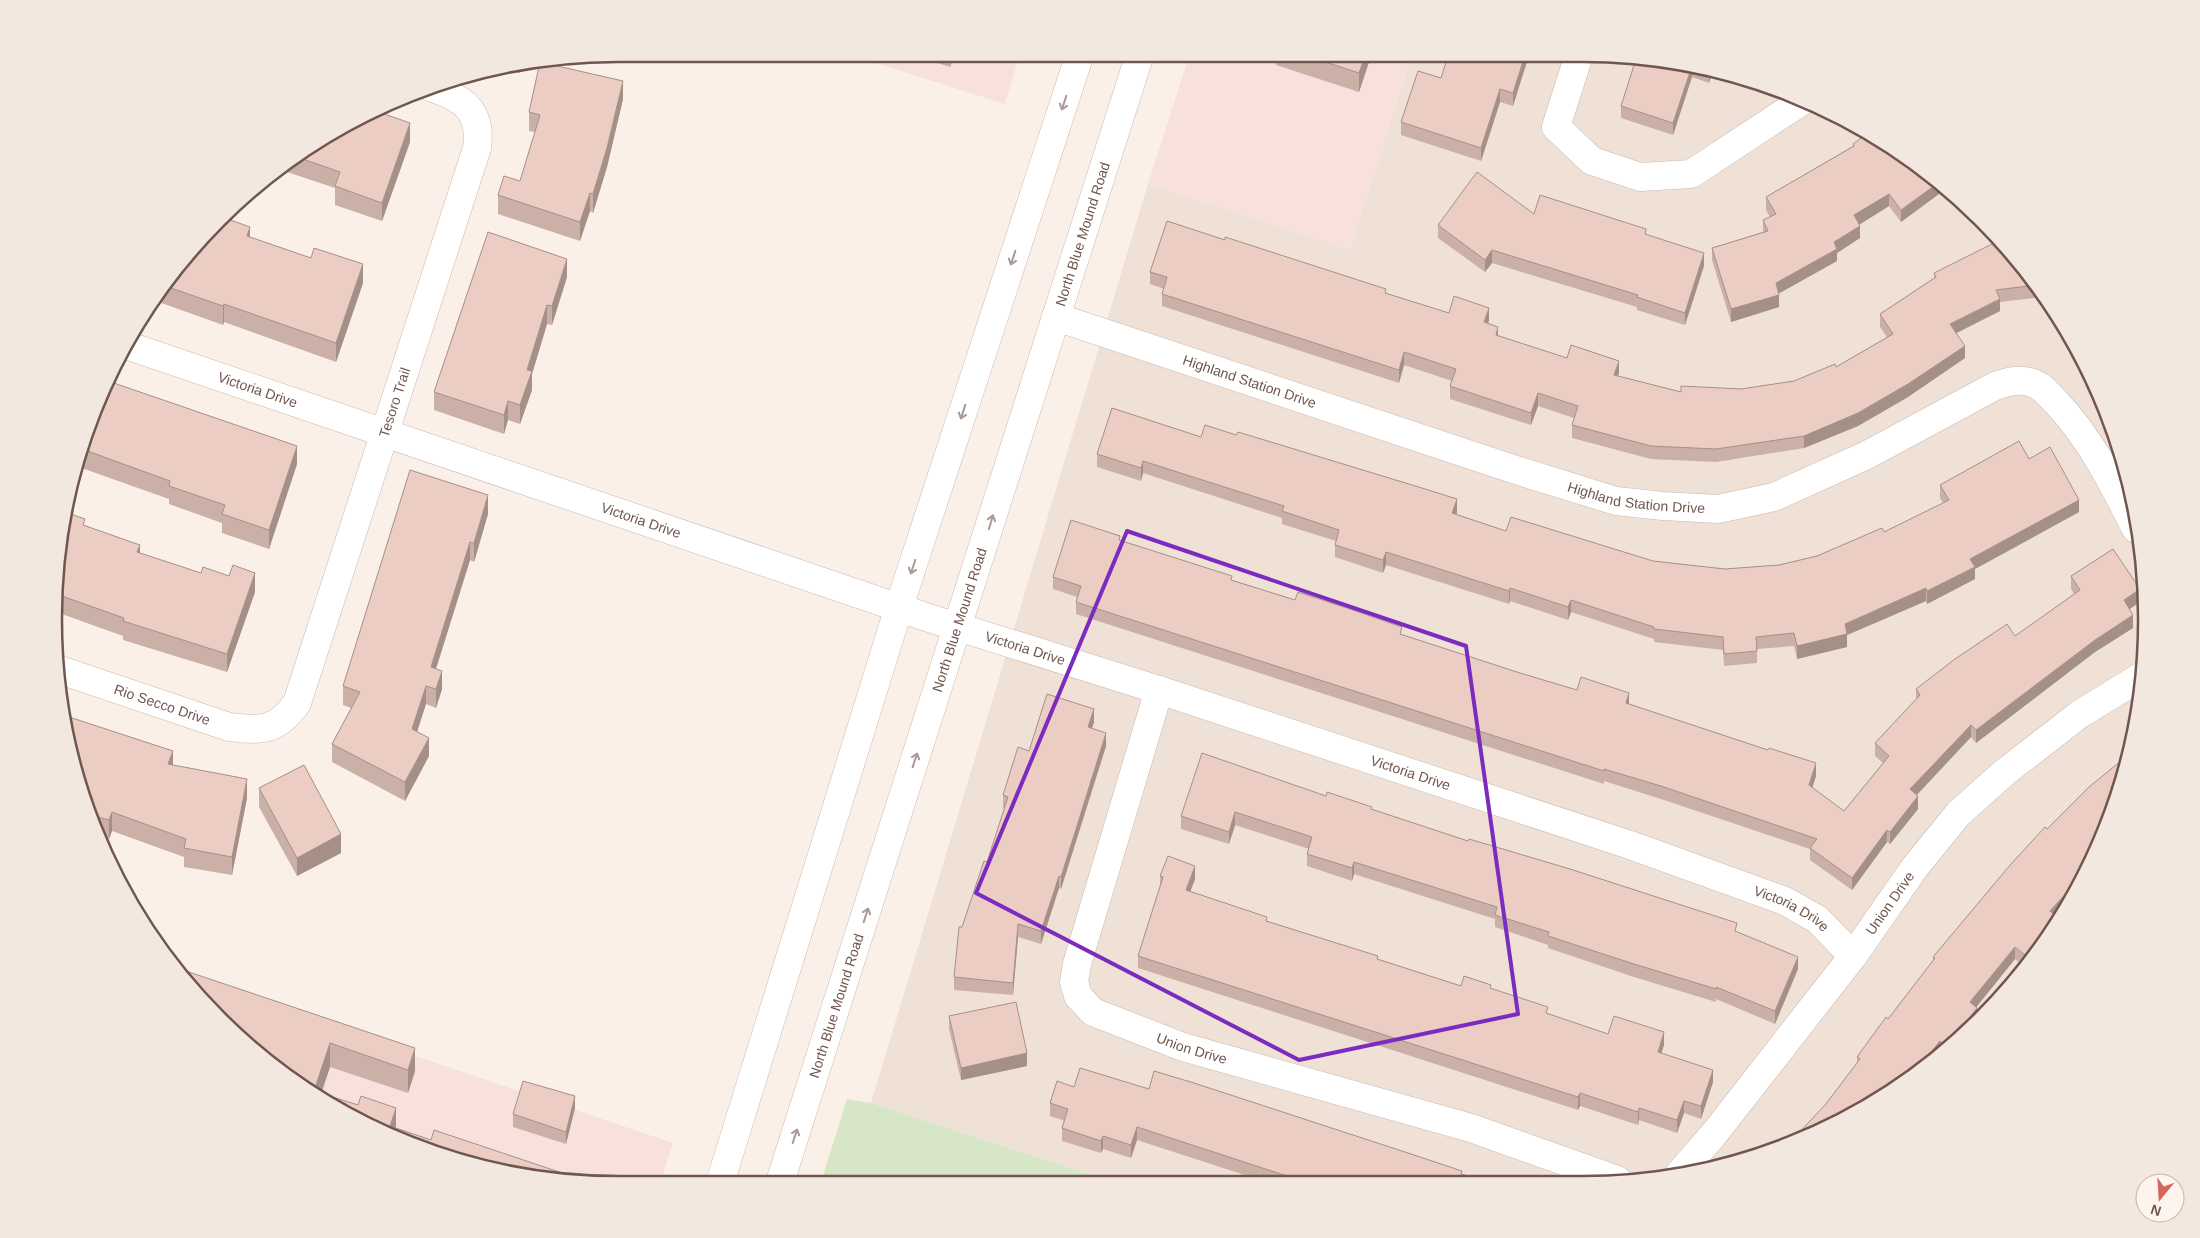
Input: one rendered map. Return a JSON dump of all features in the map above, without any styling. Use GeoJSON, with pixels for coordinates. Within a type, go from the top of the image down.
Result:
{"type":"FeatureCollection","features":[{"type":"Feature","properties":{"kind":"street"},"geometry":{"type":"LineString","coordinates":[[722,1175],[899,607],[1077,63]]}},
{"type":"Feature","properties":{"kind":"street","name":"North Blue Mound Road"},"geometry":{"type":"LineString","coordinates":[[782,1175],[1137,63]]}},
{"type":"Feature","properties":{"kind":"street"},"geometry":{"type":"LineString","coordinates":[[1576,63],[1556,128],[1592,161],[1640,176],[1691,174],[1795,106]]}},
{"type":"Feature","properties":{"kind":"street","name":"Tesoro Trail"},"geometry":{"type":"LineString","coordinates":[[269,728],[286,718],[297,703],[477,148],[479,131],[475,116],[453,94],[443,91]]}},
{"type":"Feature","properties":{"kind":"street","name":"Highland Station Drive"},"geometry":{"type":"LineString","coordinates":[[1056,317],[1516,470],[1616,501],[1662,506],[1718,509],[1774,497],[1867,455],[1995,386],[2014,380],[2026,381],[2040,386],[2076,424],[2114,486],[2127,512]]}},
{"type":"Feature","properties":{"kind":"street","name":"Victoria Drive"},"geometry":{"type":"LineString","coordinates":[[134,348],[899,607],[1159,690],[1630,846],[1785,901],[1817,919],[1853,956]]}},
{"type":"Feature","properties":{"kind":"street","name":"Rio Secco Drive"},"geometry":{"type":"LineString","coordinates":[[65,672],[229,727],[250,730],[269,728]]}},
{"type":"Feature","properties":{"kind":"street","name":"Union Drive"},"geometry":{"type":"LineString","coordinates":[[1686,1166],[1714,1134],[1853,956],[1915,867],[1959,813],[2005,772],[2080,714],[2134,681]]}},
{"type":"Feature","properties":{"kind":"street","name":"Union Drive"},"geometry":{"type":"LineString","coordinates":[[1159,690],[1077,964],[1074,982],[1078,996],[1093,1012],[1183,1047],[1471,1128],[1601,1174]]}},
{"type":"Feature","properties":{"kind":"highlighted area"},"geometry":{"type":"Polygon","coordinates":[[[1127,531],[1466,646],[1518,1014],[1299,1060],[976,893],[1127,531]]]}},
{"type":"Feature","properties":{"kind":"shaded area"},"geometry":{"type":"Polygon","coordinates":[[[876,63],[1017,63],[1005,104],[876,63]]]}},
{"type":"Feature","properties":{"kind":"shaded area"},"geometry":{"type":"Polygon","coordinates":[[[1187,63],[1409,63],[1350,249],[1148,184],[1187,63]]]}},
{"type":"Feature","properties":{"kind":"shaded area"},"geometry":{"type":"Polygon","coordinates":[[[1409,63],[1581,63],[1654,67],[1725,81],[1760,92],[1827,120],[1890,156],[1920,177],[1975,225],[2023,280],[2044,310],[2080,373],[2095,406],[2119,475],[2127,510],[2133,546],[2138,619],[2133,692],[2127,728],[2119,763],[2095,832],[2063,897],[2044,928],[2023,958],[1975,1013],[1920,1061],[1890,1082],[1827,1118],[1794,1133],[1725,1157],[1654,1171],[1581,1175],[1092,1175],[871,1103],[1148,184],[1350,249],[1409,63]]]}},
{"type":"Feature","properties":{"kind":"shaded area"},"geometry":{"type":"Polygon","coordinates":[[[198,983],[673,1143],[663,1175],[583,1174],[546,1171],[475,1157],[440,1146],[373,1118],[310,1082],[280,1061],[252,1037],[225,1013],[198,983]]]}},
{"type":"Feature","properties":{"kind":"green space"},"geometry":{"type":"Polygon","coordinates":[[[847,1099],[871,1103],[1092,1175],[823,1175],[847,1099]]]}},
{"type":"Feature","properties":{"kind":"building"},"geometry":{"type":"Polygon","coordinates":[[[1328,63],[1363,63],[1359,73],[1328,63]]]}},
{"type":"Feature","properties":{"kind":"building"},"geometry":{"type":"Polygon","coordinates":[[[1446,63],[1522,63],[1513,93],[1500,89],[1481,148],[1401,122],[1418,71],[1441,78],[1446,63]]]}},
{"type":"Feature","properties":{"kind":"building"},"geometry":{"type":"Polygon","coordinates":[[[1634,65],[1690,73],[1673,123],[1621,106],[1634,65]]]}},
{"type":"Feature","properties":{"kind":"building"},"geometry":{"type":"Polygon","coordinates":[[[558,66],[623,81],[607,148],[593,194],[590,193],[580,222],[498,195],[504,176],[520,181],[540,115],[529,112],[539,68],[558,66]]]}},
{"type":"Feature","properties":{"kind":"building"},"geometry":{"type":"Polygon","coordinates":[[[385,114],[410,123],[382,203],[335,186],[340,172],[305,160],[341,137],[385,114]]]}},
{"type":"Feature","properties":{"kind":"building"},"geometry":{"type":"Polygon","coordinates":[[[1861,138],[1890,156],[1932,187],[1901,210],[1889,194],[1854,215],[1860,226],[1834,242],[1837,249],[1776,283],[1779,295],[1731,309],[1712,248],[1768,231],[1763,220],[1776,214],[1766,197],[1854,146],[1853,144],[1861,138]]]}},
{"type":"Feature","properties":{"kind":"building"},"geometry":{"type":"Polygon","coordinates":[[[1477,172],[1534,214],[1540,195],[1646,229],[1645,234],[1704,253],[1685,313],[1637,297],[1638,295],[1492,250],[1485,260],[1438,225],[1477,172]]]}},
{"type":"Feature","properties":{"kind":"building"},"geometry":{"type":"Polygon","coordinates":[[[231,220],[250,227],[247,236],[311,258],[314,248],[363,264],[336,343],[224,304],[223,306],[171,288],[231,220]]]}},
{"type":"Feature","properties":{"kind":"building"},"geometry":{"type":"Polygon","coordinates":[[[1167,221],[1225,240],[1225,237],[1386,289],[1385,293],[1449,313],[1454,296],[1489,308],[1484,322],[1498,327],[1496,335],[1567,358],[1571,345],[1619,361],[1614,375],[1681,392],[1681,386],[1741,389],[1794,381],[1835,364],[1836,367],[1893,334],[1880,314],[1936,277],[1934,273],[1992,244],[2027,286],[1996,290],[2000,299],[1950,324],[1965,346],[1908,384],[1858,413],[1804,436],[1716,449],[1651,446],[1572,425],[1578,406],[1538,393],[1531,413],[1450,386],[1456,369],[1404,352],[1399,370],[1162,294],[1167,277],[1150,272],[1167,221]]]}},
{"type":"Feature","properties":{"kind":"building"},"geometry":{"type":"Polygon","coordinates":[[[488,232],[567,259],[552,306],[547,305],[527,370],[532,371],[520,405],[508,401],[504,415],[434,392],[488,232]]]}},
{"type":"Feature","properties":{"kind":"building"},"geometry":{"type":"Polygon","coordinates":[[[115,383],[297,446],[269,530],[222,514],[225,505],[169,486],[170,481],[88,451],[115,383]]]}},
{"type":"Feature","properties":{"kind":"building"},"geometry":{"type":"Polygon","coordinates":[[[1112,408],[1201,437],[1205,425],[1236,435],[1238,432],[1422,488],[1457,499],[1452,513],[1506,531],[1511,517],[1653,561],[1725,569],[1779,565],[1817,556],[1882,528],[1884,532],[1949,500],[1940,485],[2019,441],[2029,459],[2050,447],[2079,500],[1970,559],[1975,567],[1927,591],[1926,588],[1845,624],[1847,634],[1797,646],[1794,633],[1756,637],[1757,651],[1724,654],[1723,637],[1654,629],[1654,627],[1571,600],[1568,607],[1510,588],[1509,591],[1386,552],[1383,560],[1335,545],[1339,530],[1282,511],[1284,506],[1143,461],[1141,468],[1097,454],[1112,408]]]}},
{"type":"Feature","properties":{"kind":"building"},"geometry":{"type":"Polygon","coordinates":[[[410,470],[488,495],[474,543],[470,542],[431,667],[442,671],[436,689],[426,686],[412,729],[429,738],[405,782],[332,744],[360,692],[343,686],[410,470]]]}},
{"type":"Feature","properties":{"kind":"building"},"geometry":{"type":"Polygon","coordinates":[[[72,515],[85,519],[83,525],[140,545],[137,552],[201,573],[203,567],[229,576],[233,565],[255,573],[227,654],[123,621],[124,618],[63,597],[67,546],[72,515]]]}},
{"type":"Feature","properties":{"kind":"building"},"geometry":{"type":"Polygon","coordinates":[[[1071,520],[1120,536],[1119,540],[1232,576],[1231,580],[1295,600],[1298,592],[1347,608],[1402,627],[1400,634],[1520,673],[1577,690],[1581,677],[1629,693],[1626,703],[1768,750],[1769,748],[1816,763],[1809,785],[1844,811],[1889,756],[1875,743],[1920,695],[1916,689],[1955,659],[2007,624],[2015,636],[2080,590],[2071,576],[2113,549],[2136,583],[2136,591],[2124,600],[2133,615],[2095,640],[1976,730],[1971,725],[1910,789],[1918,796],[1890,832],[1887,830],[1852,878],[1810,848],[1817,839],[1661,786],[1604,769],[1604,771],[1076,602],[1081,586],[1053,577],[1071,520]]]}},
{"type":"Feature","properties":{"kind":"building"},"geometry":{"type":"Polygon","coordinates":[[[1047,694],[1094,709],[1088,727],[1106,733],[1061,877],[1059,876],[1041,931],[1018,924],[1013,983],[954,977],[959,927],[962,927],[984,861],[987,862],[1008,797],[1003,795],[1018,747],[1029,751],[1047,694]]]}},
{"type":"Feature","properties":{"kind":"building"},"geometry":{"type":"Polygon","coordinates":[[[71,718],[173,751],[168,764],[247,779],[232,857],[184,848],[186,839],[112,812],[109,820],[99,817],[92,798],[81,763],[71,718]]]}},
{"type":"Feature","properties":{"kind":"building"},"geometry":{"type":"Polygon","coordinates":[[[1202,753],[1326,796],[1327,792],[1372,807],[1371,809],[1468,841],[1469,839],[1570,869],[1737,923],[1735,931],[1798,957],[1775,1011],[1716,987],[1716,989],[1548,936],[1549,932],[1495,915],[1497,907],[1354,862],[1352,868],[1307,854],[1312,837],[1235,812],[1229,832],[1181,816],[1202,753]]]}},
{"type":"Feature","properties":{"kind":"building"},"geometry":{"type":"Polygon","coordinates":[[[2119,762],[2108,798],[2080,865],[2063,897],[2050,911],[2053,913],[2026,954],[2015,947],[1970,1002],[1977,1008],[1969,1018],[1942,1042],[1940,1041],[1920,1061],[1859,1101],[1802,1129],[1825,1105],[1860,1059],[1857,1057],[1886,1017],[1888,1019],[1935,958],[1933,957],[2011,864],[2045,827],[2047,829],[2089,787],[2119,762]]]}},
{"type":"Feature","properties":{"kind":"building"},"geometry":{"type":"Polygon","coordinates":[[[304,765],[341,834],[297,858],[259,788],[304,765]]]}},
{"type":"Feature","properties":{"kind":"building"},"geometry":{"type":"Polygon","coordinates":[[[1168,856],[1195,866],[1186,890],[1267,917],[1266,921],[1378,956],[1377,959],[1461,986],[1464,976],[1491,985],[1490,988],[1548,1007],[1546,1013],[1608,1034],[1614,1016],[1664,1032],[1658,1052],[1713,1070],[1701,1106],[1684,1101],[1677,1120],[1639,1108],[1638,1112],[1580,1093],[1578,1097],[1138,956],[1163,877],[1160,876],[1168,856]]]}},
{"type":"Feature","properties":{"kind":"building"},"geometry":{"type":"Polygon","coordinates":[[[189,972],[415,1048],[408,1070],[330,1043],[316,1086],[280,1061],[225,1013],[189,972]]]}},
{"type":"Feature","properties":{"kind":"building"},"geometry":{"type":"Polygon","coordinates":[[[1016,1002],[1027,1053],[961,1068],[949,1016],[1016,1002]]]}},
{"type":"Feature","properties":{"kind":"building"},"geometry":{"type":"Polygon","coordinates":[[[1080,1068],[1149,1089],[1154,1071],[1462,1171],[1461,1174],[1464,1175],[1284,1175],[1137,1127],[1131,1145],[1103,1136],[1101,1141],[1062,1128],[1068,1109],[1050,1103],[1057,1081],[1074,1087],[1080,1068]]]}},
{"type":"Feature","properties":{"kind":"building"},"geometry":{"type":"Polygon","coordinates":[[[523,1081],[575,1096],[566,1132],[513,1114],[523,1081]]]}},
{"type":"Feature","properties":{"kind":"building"},"geometry":{"type":"Polygon","coordinates":[[[361,1096],[396,1108],[390,1126],[336,1098],[358,1105],[361,1096]]]}},
{"type":"Feature","properties":{"kind":"building"},"geometry":{"type":"Polygon","coordinates":[[[392,1127],[431,1140],[434,1130],[559,1172],[510,1165],[475,1157],[440,1146],[392,1127]]]}}]}
